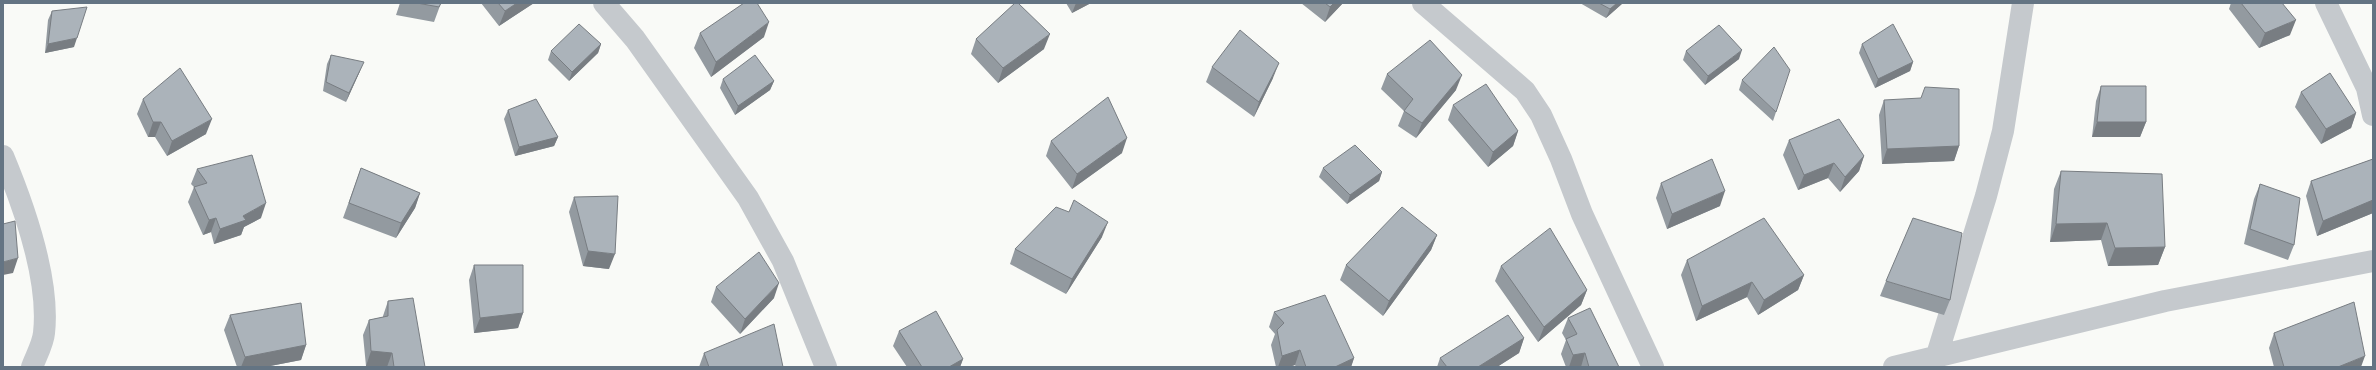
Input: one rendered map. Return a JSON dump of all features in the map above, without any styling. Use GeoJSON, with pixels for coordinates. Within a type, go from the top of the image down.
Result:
{"type":"FeatureCollection","features":[{"type":"Feature","properties":{"kind":"street"},"geometry":{"type":"LineString","coordinates":[[604,3],[635,39],[748,198],[783,261],[826,367]]}},
{"type":"Feature","properties":{"kind":"street"},"geometry":{"type":"LineString","coordinates":[[1423,3],[1525,91],[1541,115],[1561,159],[1582,214],[1653,367]]}},
{"type":"Feature","properties":{"kind":"street"},"geometry":{"type":"LineString","coordinates":[[1938,355],[1986,196],[2003,131],[2024,3]]}},
{"type":"Feature","properties":{"kind":"street"},"geometry":{"type":"LineString","coordinates":[[2326,3],[2367,88],[2373,115]]}},
{"type":"Feature","properties":{"kind":"street"},"geometry":{"type":"LineString","coordinates":[[3,156],[16,187],[43,292],[44,333],[32,367]]}},
{"type":"Feature","properties":{"kind":"street"},"geometry":{"type":"LineString","coordinates":[[1894,367],[1938,355],[2165,301],[2373,262]]}},
{"type":"Feature","properties":{"kind":"building"},"geometry":{"type":"Polygon","coordinates":[[[417,3],[441,3],[439,7],[417,3]]]}},
{"type":"Feature","properties":{"kind":"building"},"geometry":{"type":"Polygon","coordinates":[[[498,3],[517,3],[505,11],[498,3]]]}},
{"type":"Feature","properties":{"kind":"building"},"geometry":{"type":"Polygon","coordinates":[[[744,3],[757,3],[769,22],[716,62],[700,33],[744,3]]]}},
{"type":"Feature","properties":{"kind":"building"},"geometry":{"type":"Polygon","coordinates":[[[1015,3],[1018,3],[1050,34],[1003,68],[976,39],[1015,3]]]}},
{"type":"Feature","properties":{"kind":"building"},"geometry":{"type":"Polygon","coordinates":[[[1325,3],[1334,3],[1330,7],[1325,3]]]}},
{"type":"Feature","properties":{"kind":"building"},"geometry":{"type":"Polygon","coordinates":[[[1599,3],[1617,3],[1610,9],[1599,3]]]}},
{"type":"Feature","properties":{"kind":"building"},"geometry":{"type":"Polygon","coordinates":[[[2241,3],[2282,3],[2296,20],[2265,33],[2241,3]]]}},
{"type":"Feature","properties":{"kind":"building"},"geometry":{"type":"Polygon","coordinates":[[[87,7],[77,38],[48,44],[52,11],[87,7]]]}},
{"type":"Feature","properties":{"kind":"building"},"geometry":{"type":"Polygon","coordinates":[[[579,24],[601,44],[572,72],[551,51],[579,24]]]}},
{"type":"Feature","properties":{"kind":"building"},"geometry":{"type":"Polygon","coordinates":[[[1893,24],[1913,62],[1878,79],[1862,44],[1893,24]]]}},
{"type":"Feature","properties":{"kind":"building"},"geometry":{"type":"Polygon","coordinates":[[[1719,25],[1742,50],[1708,76],[1686,51],[1719,25]]]}},
{"type":"Feature","properties":{"kind":"building"},"geometry":{"type":"Polygon","coordinates":[[[1240,30],[1279,63],[1259,102],[1212,67],[1240,30]]]}},
{"type":"Feature","properties":{"kind":"building"},"geometry":{"type":"Polygon","coordinates":[[[1430,40],[1462,75],[1422,123],[1404,111],[1413,99],[1387,74],[1430,40]]]}},
{"type":"Feature","properties":{"kind":"building"},"geometry":{"type":"Polygon","coordinates":[[[1774,47],[1790,70],[1776,112],[1742,80],[1774,47]]]}},
{"type":"Feature","properties":{"kind":"building"},"geometry":{"type":"Polygon","coordinates":[[[331,55],[364,62],[349,93],[326,82],[331,55]]]}},
{"type":"Feature","properties":{"kind":"building"},"geometry":{"type":"Polygon","coordinates":[[[755,55],[774,81],[738,106],[723,79],[755,55]]]}},
{"type":"Feature","properties":{"kind":"building"},"geometry":{"type":"Polygon","coordinates":[[[180,68],[212,119],[172,141],[161,122],[153,122],[143,99],[180,68]]]}},
{"type":"Feature","properties":{"kind":"building"},"geometry":{"type":"Polygon","coordinates":[[[2330,73],[2356,113],[2326,129],[2301,92],[2330,73]]]}},
{"type":"Feature","properties":{"kind":"building"},"geometry":{"type":"Polygon","coordinates":[[[1486,84],[1518,131],[1493,152],[1453,105],[1486,84]]]}},
{"type":"Feature","properties":{"kind":"building"},"geometry":{"type":"Polygon","coordinates":[[[2101,86],[2146,86],[2146,122],[2097,122],[2101,86]]]}},
{"type":"Feature","properties":{"kind":"building"},"geometry":{"type":"Polygon","coordinates":[[[1925,87],[1959,89],[1959,146],[1887,149],[1884,100],[1921,98],[1925,87]]]}},
{"type":"Feature","properties":{"kind":"building"},"geometry":{"type":"Polygon","coordinates":[[[1108,97],[1127,138],[1077,174],[1051,141],[1108,97]]]}},
{"type":"Feature","properties":{"kind":"building"},"geometry":{"type":"Polygon","coordinates":[[[536,99],[558,137],[519,147],[508,110],[536,99]]]}},
{"type":"Feature","properties":{"kind":"building"},"geometry":{"type":"Polygon","coordinates":[[[1839,119],[1864,156],[1845,177],[1834,163],[1804,175],[1789,140],[1839,119]]]}},
{"type":"Feature","properties":{"kind":"building"},"geometry":{"type":"Polygon","coordinates":[[[1355,145],[1382,172],[1350,195],[1323,168],[1355,145]]]}},
{"type":"Feature","properties":{"kind":"building"},"geometry":{"type":"Polygon","coordinates":[[[252,155],[266,203],[243,216],[246,220],[220,229],[216,218],[209,220],[194,187],[207,183],[197,169],[252,155]]]}},
{"type":"Feature","properties":{"kind":"building"},"geometry":{"type":"Polygon","coordinates":[[[1712,159],[1725,191],[1672,214],[1661,183],[1712,159]]]}},
{"type":"Feature","properties":{"kind":"building"},"geometry":{"type":"Polygon","coordinates":[[[2373,159],[2373,200],[2323,221],[2311,181],[2373,159]]]}},
{"type":"Feature","properties":{"kind":"building"},"geometry":{"type":"Polygon","coordinates":[[[361,168],[420,193],[401,223],[349,203],[361,168]]]}},
{"type":"Feature","properties":{"kind":"building"},"geometry":{"type":"Polygon","coordinates":[[[2061,171],[2162,174],[2165,247],[2115,248],[2107,223],[2056,224],[2061,171]]]}},
{"type":"Feature","properties":{"kind":"building"},"geometry":{"type":"Polygon","coordinates":[[[2260,184],[2300,198],[2294,245],[2250,229],[2260,184]]]}},
{"type":"Feature","properties":{"kind":"building"},"geometry":{"type":"Polygon","coordinates":[[[618,196],[615,254],[588,251],[574,197],[618,196]]]}},
{"type":"Feature","properties":{"kind":"building"},"geometry":{"type":"Polygon","coordinates":[[[1074,200],[1108,222],[1072,279],[1015,249],[1056,207],[1069,212],[1074,200]]]}},
{"type":"Feature","properties":{"kind":"building"},"geometry":{"type":"Polygon","coordinates":[[[1402,207],[1437,235],[1389,301],[1346,265],[1402,207]]]}},
{"type":"Feature","properties":{"kind":"building"},"geometry":{"type":"Polygon","coordinates":[[[1764,218],[1804,275],[1764,300],[1752,282],[1702,306],[1687,260],[1764,218]]]}},
{"type":"Feature","properties":{"kind":"building"},"geometry":{"type":"Polygon","coordinates":[[[1913,218],[1962,233],[1950,300],[1886,281],[1913,218]]]}},
{"type":"Feature","properties":{"kind":"building"},"geometry":{"type":"Polygon","coordinates":[[[15,221],[18,258],[3,262],[3,224],[15,221]]]}},
{"type":"Feature","properties":{"kind":"building"},"geometry":{"type":"Polygon","coordinates":[[[1550,228],[1587,290],[1544,327],[1501,266],[1550,228]]]}},
{"type":"Feature","properties":{"kind":"building"},"geometry":{"type":"Polygon","coordinates":[[[759,252],[779,283],[745,319],[716,287],[759,252]]]}},
{"type":"Feature","properties":{"kind":"building"},"geometry":{"type":"Polygon","coordinates":[[[474,265],[523,265],[523,313],[480,318],[474,265]]]}},
{"type":"Feature","properties":{"kind":"building"},"geometry":{"type":"Polygon","coordinates":[[[1325,295],[1354,358],[1335,367],[1306,367],[1300,350],[1282,356],[1277,330],[1284,323],[1274,312],[1325,295]]]}},
{"type":"Feature","properties":{"kind":"building"},"geometry":{"type":"Polygon","coordinates":[[[413,298],[425,367],[394,367],[392,353],[371,351],[369,320],[388,316],[388,301],[413,298]]]}},
{"type":"Feature","properties":{"kind":"building"},"geometry":{"type":"Polygon","coordinates":[[[2354,302],[2365,356],[2338,367],[2284,367],[2274,333],[2354,302]]]}},
{"type":"Feature","properties":{"kind":"building"},"geometry":{"type":"Polygon","coordinates":[[[301,303],[306,345],[245,357],[230,315],[301,303]]]}},
{"type":"Feature","properties":{"kind":"building"},"geometry":{"type":"Polygon","coordinates":[[[1590,308],[1619,367],[1589,367],[1585,353],[1573,355],[1566,339],[1577,334],[1568,318],[1590,308]]]}},
{"type":"Feature","properties":{"kind":"building"},"geometry":{"type":"Polygon","coordinates":[[[936,311],[963,359],[949,367],[922,367],[899,331],[936,311]]]}},
{"type":"Feature","properties":{"kind":"building"},"geometry":{"type":"Polygon","coordinates":[[[1508,315],[1524,338],[1478,367],[1447,367],[1440,358],[1508,315]]]}},
{"type":"Feature","properties":{"kind":"building"},"geometry":{"type":"Polygon","coordinates":[[[774,324],[783,367],[709,367],[704,353],[774,324]]]}}]}
